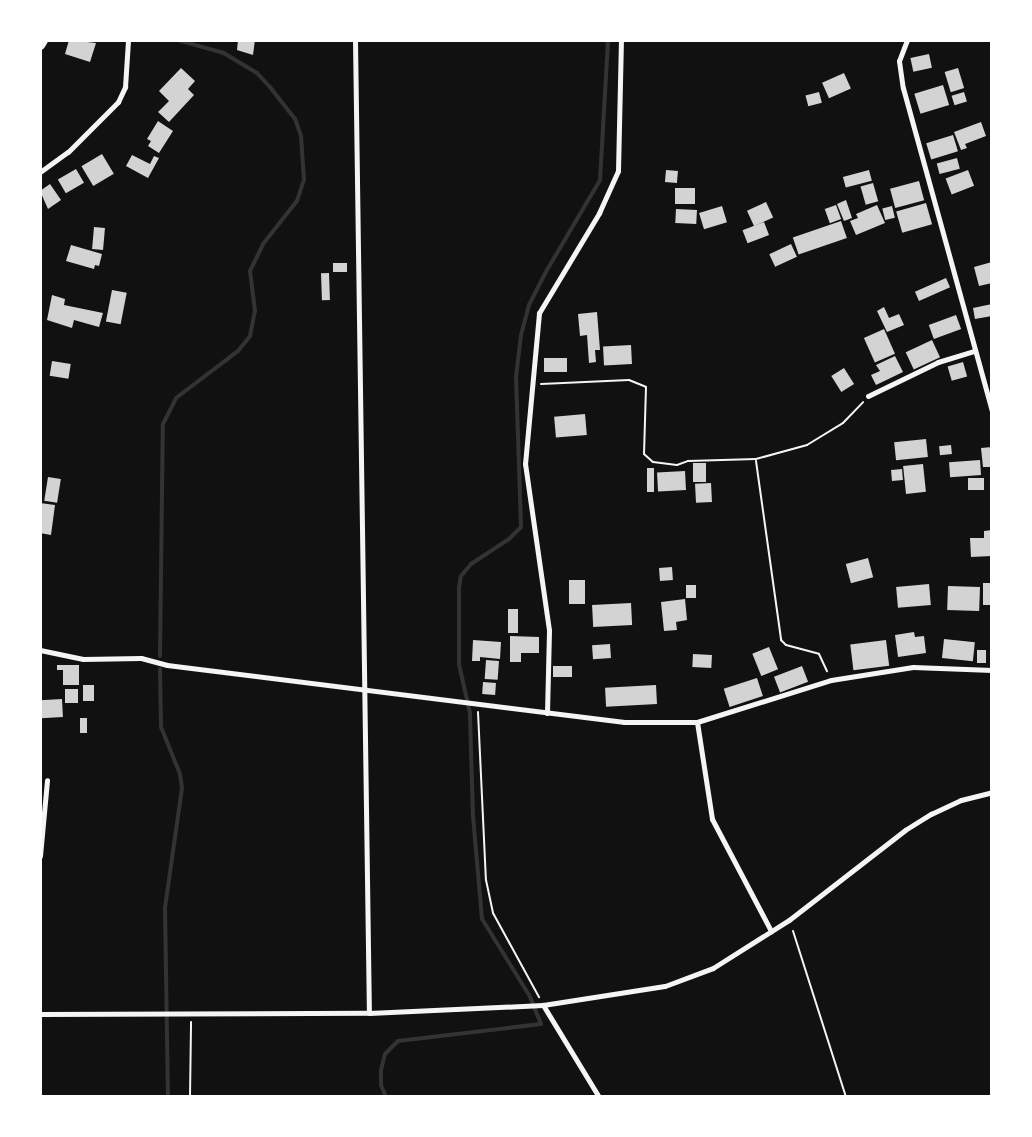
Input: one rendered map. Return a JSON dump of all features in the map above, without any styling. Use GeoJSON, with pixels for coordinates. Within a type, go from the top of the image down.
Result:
{"type":"FeatureCollection","features":[{"type":"Feature","properties":{"kind":"street"},"geometry":{"type":"LineString","coordinates":[[40,172],[68,152],[118,102],[125,87],[128,40]]}},
{"type":"Feature","properties":{"kind":"street"},"geometry":{"type":"LineString","coordinates":[[355,40],[369,1013]]}},
{"type":"Feature","properties":{"kind":"street"},"geometry":{"type":"LineString","coordinates":[[547,713],[549,630],[525,464],[539,313],[599,213],[618,171],[621,40]]}},
{"type":"Feature","properties":{"kind":"street"},"geometry":{"type":"LineString","coordinates":[[907,40],[899,61],[903,88],[992,411]]}},
{"type":"Feature","properties":{"kind":"street"},"geometry":{"type":"LineString","coordinates":[[868,396],[938,362],[974,351]]}},
{"type":"Feature","properties":{"kind":"street"},"geometry":{"type":"LineString","coordinates":[[40,650],[83,659],[141,658],[167,665],[624,722],[697,722],[831,680],[913,667],[992,670]]}},
{"type":"Feature","properties":{"kind":"street"},"geometry":{"type":"LineString","coordinates":[[697,722],[712,819],[771,931]]}},
{"type":"Feature","properties":{"kind":"street"},"geometry":{"type":"LineString","coordinates":[[40,856],[47,780]]}},
{"type":"Feature","properties":{"kind":"street"},"geometry":{"type":"LineString","coordinates":[[40,1014],[369,1013],[543,1005],[691,979],[789,920],[905,830],[961,800],[992,792]]}},
{"type":"Feature","properties":{"kind":"street"},"geometry":{"type":"LineString","coordinates":[[543,1005],[599,1097]]}},
{"type":"Feature","properties":{"kind":"path"},"geometry":{"type":"LineString","coordinates":[[532,385],[629,380],[646,387],[644,454],[653,462],[677,465],[688,461],[756,459],[821,438],[843,423],[868,396]]}},
{"type":"Feature","properties":{"kind":"path"},"geometry":{"type":"LineString","coordinates":[[756,459],[781,640],[819,654],[831,680]]}},
{"type":"Feature","properties":{"kind":"path"},"geometry":{"type":"LineString","coordinates":[[477,702],[486,880],[493,913],[543,1005]]}},
{"type":"Feature","properties":{"kind":"path"},"geometry":{"type":"LineString","coordinates":[[789,920],[846,1097]]}},
{"type":"Feature","properties":{"kind":"path"},"geometry":{"type":"LineString","coordinates":[[190,1097],[191,1015]]}},
{"type":"Feature","properties":{"kind":"building"},"geometry":{"type":"Polygon","coordinates":[[[69,40],[96,43],[90,62],[65,54],[69,40]]]}},
{"type":"Feature","properties":{"kind":"building"},"geometry":{"type":"Polygon","coordinates":[[[238,40],[255,40],[253,55],[237,50],[238,40]]]}},
{"type":"Feature","properties":{"kind":"building"},"geometry":{"type":"Polygon","coordinates":[[[929,54],[932,68],[913,72],[910,58],[929,54]]]}},
{"type":"Feature","properties":{"kind":"building"},"geometry":{"type":"Polygon","coordinates":[[[181,68],[195,81],[188,89],[194,95],[169,122],[158,112],[169,101],[159,91],[181,68]]]}},
{"type":"Feature","properties":{"kind":"building"},"geometry":{"type":"Polygon","coordinates":[[[958,68],[964,88],[951,92],[945,72],[958,68]]]}},
{"type":"Feature","properties":{"kind":"building"},"geometry":{"type":"Polygon","coordinates":[[[844,73],[851,89],[829,98],[822,83],[844,73]]]}},
{"type":"Feature","properties":{"kind":"building"},"geometry":{"type":"Polygon","coordinates":[[[943,85],[949,105],[920,114],[914,94],[943,85]]]}},
{"type":"Feature","properties":{"kind":"building"},"geometry":{"type":"Polygon","coordinates":[[[819,92],[822,103],[808,106],[805,96],[819,92]]]}},
{"type":"Feature","properties":{"kind":"building"},"geometry":{"type":"Polygon","coordinates":[[[964,92],[967,102],[954,105],[952,96],[964,92]]]}},
{"type":"Feature","properties":{"kind":"building"},"geometry":{"type":"Polygon","coordinates":[[[158,121],[173,131],[159,153],[148,146],[151,141],[147,139],[158,121]]]}},
{"type":"Feature","properties":{"kind":"building"},"geometry":{"type":"Polygon","coordinates":[[[981,122],[986,136],[965,144],[967,148],[961,150],[954,132],[981,122]]]}},
{"type":"Feature","properties":{"kind":"building"},"geometry":{"type":"Polygon","coordinates":[[[953,135],[958,151],[931,159],[926,143],[953,135]]]}},
{"type":"Feature","properties":{"kind":"building"},"geometry":{"type":"Polygon","coordinates":[[[102,154],[114,174],[93,186],[81,166],[102,154]]]}},
{"type":"Feature","properties":{"kind":"building"},"geometry":{"type":"Polygon","coordinates":[[[132,155],[150,164],[154,156],[159,158],[148,178],[126,166],[132,155]]]}},
{"type":"Feature","properties":{"kind":"building"},"geometry":{"type":"Polygon","coordinates":[[[957,158],[960,169],[940,174],[937,163],[957,158]]]}},
{"type":"Feature","properties":{"kind":"building"},"geometry":{"type":"Polygon","coordinates":[[[76,169],[84,183],[66,193],[58,180],[76,169]]]}},
{"type":"Feature","properties":{"kind":"building"},"geometry":{"type":"Polygon","coordinates":[[[666,170],[678,171],[677,183],[665,182],[666,170]]]}},
{"type":"Feature","properties":{"kind":"building"},"geometry":{"type":"Polygon","coordinates":[[[869,170],[872,181],[846,188],[843,177],[869,170]]]}},
{"type":"Feature","properties":{"kind":"building"},"geometry":{"type":"Polygon","coordinates":[[[968,170],[974,186],[952,194],[946,179],[968,170]]]}},
{"type":"Feature","properties":{"kind":"building"},"geometry":{"type":"Polygon","coordinates":[[[919,181],[924,200],[895,208],[890,189],[919,181]]]}},
{"type":"Feature","properties":{"kind":"building"},"geometry":{"type":"Polygon","coordinates":[[[873,183],[878,201],[866,205],[861,187],[873,183]]]}},
{"type":"Feature","properties":{"kind":"building"},"geometry":{"type":"Polygon","coordinates":[[[50,184],[61,200],[48,209],[40,191],[50,184]]]}},
{"type":"Feature","properties":{"kind":"building"},"geometry":{"type":"Polygon","coordinates":[[[675,188],[695,188],[695,204],[675,204],[675,188]]]}},
{"type":"Feature","properties":{"kind":"building"},"geometry":{"type":"Polygon","coordinates":[[[846,200],[852,218],[844,221],[837,204],[846,200]]]}},
{"type":"Feature","properties":{"kind":"building"},"geometry":{"type":"Polygon","coordinates":[[[766,202],[773,217],[754,226],[747,211],[766,202]]]}},
{"type":"Feature","properties":{"kind":"building"},"geometry":{"type":"Polygon","coordinates":[[[926,203],[932,224],[902,233],[896,212],[926,203]]]}},
{"type":"Feature","properties":{"kind":"building"},"geometry":{"type":"Polygon","coordinates":[[[836,205],[841,219],[830,223],[825,209],[836,205]]]}},
{"type":"Feature","properties":{"kind":"building"},"geometry":{"type":"Polygon","coordinates":[[[877,205],[885,223],[856,235],[850,221],[858,218],[856,214],[877,205]]]}},
{"type":"Feature","properties":{"kind":"building"},"geometry":{"type":"Polygon","coordinates":[[[722,206],[727,222],[704,229],[699,213],[722,206]]]}},
{"type":"Feature","properties":{"kind":"building"},"geometry":{"type":"Polygon","coordinates":[[[892,206],[895,218],[885,220],[882,208],[892,206]]]}},
{"type":"Feature","properties":{"kind":"building"},"geometry":{"type":"Polygon","coordinates":[[[676,209],[697,210],[696,224],[675,223],[676,209]]]}},
{"type":"Feature","properties":{"kind":"building"},"geometry":{"type":"Polygon","coordinates":[[[841,221],[847,238],[799,255],[793,238],[841,221]]]}},
{"type":"Feature","properties":{"kind":"building"},"geometry":{"type":"Polygon","coordinates":[[[764,222],[769,235],[748,243],[743,230],[764,222]]]}},
{"type":"Feature","properties":{"kind":"building"},"geometry":{"type":"Polygon","coordinates":[[[94,227],[105,228],[103,250],[92,249],[94,227]]]}},
{"type":"Feature","properties":{"kind":"building"},"geometry":{"type":"Polygon","coordinates":[[[791,244],[797,257],[775,267],[769,254],[791,244]]]}},
{"type":"Feature","properties":{"kind":"building"},"geometry":{"type":"Polygon","coordinates":[[[71,245],[102,254],[99,266],[95,265],[94,269],[66,261],[71,245]]]}},
{"type":"Feature","properties":{"kind":"building"},"geometry":{"type":"Polygon","coordinates":[[[992,262],[992,283],[979,286],[974,267],[992,262]]]}},
{"type":"Feature","properties":{"kind":"building"},"geometry":{"type":"Polygon","coordinates":[[[333,263],[347,263],[347,272],[333,272],[333,263]]]}},
{"type":"Feature","properties":{"kind":"building"},"geometry":{"type":"Polygon","coordinates":[[[321,273],[329,273],[330,300],[322,300],[321,273]]]}},
{"type":"Feature","properties":{"kind":"building"},"geometry":{"type":"Polygon","coordinates":[[[946,278],[950,287],[919,301],[915,292],[946,278]]]}},
{"type":"Feature","properties":{"kind":"building"},"geometry":{"type":"Polygon","coordinates":[[[112,290],[127,293],[121,324],[106,321],[112,290]]]}},
{"type":"Feature","properties":{"kind":"building"},"geometry":{"type":"Polygon","coordinates":[[[52,295],[65,299],[64,305],[103,313],[99,327],[74,320],[72,328],[47,320],[52,295]]]}},
{"type":"Feature","properties":{"kind":"building"},"geometry":{"type":"Polygon","coordinates":[[[992,304],[992,316],[975,319],[973,308],[992,304]]]}},
{"type":"Feature","properties":{"kind":"building"},"geometry":{"type":"Polygon","coordinates":[[[884,307],[889,318],[899,314],[904,325],[887,332],[877,311],[884,307]]]}},
{"type":"Feature","properties":{"kind":"building"},"geometry":{"type":"Polygon","coordinates":[[[597,312],[600,350],[595,350],[596,362],[589,363],[587,335],[580,336],[578,314],[597,312]]]}},
{"type":"Feature","properties":{"kind":"building"},"geometry":{"type":"Polygon","coordinates":[[[956,315],[961,329],[934,339],[929,325],[956,315]]]}},
{"type":"Feature","properties":{"kind":"building"},"geometry":{"type":"Polygon","coordinates":[[[884,329],[895,354],[875,363],[864,338],[884,329]]]}},
{"type":"Feature","properties":{"kind":"building"},"geometry":{"type":"Polygon","coordinates":[[[932,340],[940,357],[914,369],[906,352],[932,340]]]}},
{"type":"Feature","properties":{"kind":"building"},"geometry":{"type":"Polygon","coordinates":[[[631,345],[632,364],[604,365],[603,346],[631,345]]]}},
{"type":"Feature","properties":{"kind":"building"},"geometry":{"type":"Polygon","coordinates":[[[895,356],[903,372],[876,385],[871,375],[880,371],[876,365],[895,356]]]}},
{"type":"Feature","properties":{"kind":"building"},"geometry":{"type":"Polygon","coordinates":[[[544,358],[567,358],[567,372],[544,372],[544,358]]]}},
{"type":"Feature","properties":{"kind":"building"},"geometry":{"type":"Polygon","coordinates":[[[52,361],[71,364],[68,379],[50,376],[52,361]]]}},
{"type":"Feature","properties":{"kind":"building"},"geometry":{"type":"Polygon","coordinates":[[[963,362],[967,376],[952,381],[948,366],[963,362]]]}},
{"type":"Feature","properties":{"kind":"building"},"geometry":{"type":"Polygon","coordinates":[[[844,368],[854,384],[841,392],[831,376],[844,368]]]}},
{"type":"Feature","properties":{"kind":"building"},"geometry":{"type":"Polygon","coordinates":[[[585,414],[587,435],[556,438],[554,417],[585,414]]]}},
{"type":"Feature","properties":{"kind":"building"},"geometry":{"type":"Polygon","coordinates":[[[926,439],[928,457],[896,460],[894,442],[926,439]]]}},
{"type":"Feature","properties":{"kind":"building"},"geometry":{"type":"Polygon","coordinates":[[[951,445],[952,454],[940,455],[939,446],[951,445]]]}},
{"type":"Feature","properties":{"kind":"building"},"geometry":{"type":"Polygon","coordinates":[[[992,447],[992,467],[983,467],[981,448],[992,447]]]}},
{"type":"Feature","properties":{"kind":"building"},"geometry":{"type":"Polygon","coordinates":[[[980,460],[981,475],[950,477],[949,462],[980,460]]]}},
{"type":"Feature","properties":{"kind":"building"},"geometry":{"type":"Polygon","coordinates":[[[693,463],[706,463],[706,482],[693,482],[693,463]]]}},
{"type":"Feature","properties":{"kind":"building"},"geometry":{"type":"Polygon","coordinates":[[[923,464],[926,492],[906,494],[903,466],[923,464]]]}},
{"type":"Feature","properties":{"kind":"building"},"geometry":{"type":"Polygon","coordinates":[[[647,468],[654,468],[654,492],[647,492],[647,468]]]}},
{"type":"Feature","properties":{"kind":"building"},"geometry":{"type":"Polygon","coordinates":[[[902,469],[903,480],[892,481],[891,470],[902,469]]]}},
{"type":"Feature","properties":{"kind":"building"},"geometry":{"type":"Polygon","coordinates":[[[685,471],[686,490],[658,491],[657,472],[685,471]]]}},
{"type":"Feature","properties":{"kind":"building"},"geometry":{"type":"Polygon","coordinates":[[[48,477],[61,479],[57,503],[44,501],[48,477]]]}},
{"type":"Feature","properties":{"kind":"building"},"geometry":{"type":"Polygon","coordinates":[[[968,478],[984,478],[984,490],[968,490],[968,478]]]}},
{"type":"Feature","properties":{"kind":"building"},"geometry":{"type":"Polygon","coordinates":[[[711,483],[712,502],[696,503],[695,484],[711,483]]]}},
{"type":"Feature","properties":{"kind":"building"},"geometry":{"type":"Polygon","coordinates":[[[40,503],[55,505],[51,535],[40,533],[40,503]]]}},
{"type":"Feature","properties":{"kind":"building"},"geometry":{"type":"Polygon","coordinates":[[[992,530],[992,556],[971,557],[970,538],[984,538],[984,531],[992,530]]]}},
{"type":"Feature","properties":{"kind":"building"},"geometry":{"type":"Polygon","coordinates":[[[868,558],[873,577],[851,583],[846,564],[868,558]]]}},
{"type":"Feature","properties":{"kind":"building"},"geometry":{"type":"Polygon","coordinates":[[[672,567],[673,580],[660,581],[659,568],[672,567]]]}},
{"type":"Feature","properties":{"kind":"building"},"geometry":{"type":"Polygon","coordinates":[[[569,580],[585,580],[585,604],[569,604],[569,580]]]}},
{"type":"Feature","properties":{"kind":"building"},"geometry":{"type":"Polygon","coordinates":[[[983,583],[992,583],[992,605],[983,605],[983,583]]]}},
{"type":"Feature","properties":{"kind":"building"},"geometry":{"type":"Polygon","coordinates":[[[929,584],[931,605],[898,608],[896,587],[929,584]]]}},
{"type":"Feature","properties":{"kind":"building"},"geometry":{"type":"Polygon","coordinates":[[[686,585],[696,585],[696,598],[686,598],[686,585]]]}},
{"type":"Feature","properties":{"kind":"building"},"geometry":{"type":"Polygon","coordinates":[[[948,586],[980,587],[979,611],[947,610],[948,586]]]}},
{"type":"Feature","properties":{"kind":"building"},"geometry":{"type":"Polygon","coordinates":[[[685,599],[687,620],[676,622],[677,630],[664,631],[661,602],[685,599]]]}},
{"type":"Feature","properties":{"kind":"building"},"geometry":{"type":"Polygon","coordinates":[[[631,603],[632,625],[593,627],[592,605],[631,603]]]}},
{"type":"Feature","properties":{"kind":"building"},"geometry":{"type":"Polygon","coordinates":[[[508,609],[518,609],[518,633],[508,633],[508,609]]]}},
{"type":"Feature","properties":{"kind":"building"},"geometry":{"type":"Polygon","coordinates":[[[914,632],[915,637],[924,636],[926,653],[898,657],[895,635],[914,632]]]}},
{"type":"Feature","properties":{"kind":"building"},"geometry":{"type":"Polygon","coordinates":[[[510,636],[539,637],[539,653],[521,653],[521,662],[510,662],[510,636]]]}},
{"type":"Feature","properties":{"kind":"building"},"geometry":{"type":"Polygon","coordinates":[[[944,639],[975,642],[973,661],[942,658],[944,639]]]}},
{"type":"Feature","properties":{"kind":"building"},"geometry":{"type":"Polygon","coordinates":[[[473,640],[501,642],[500,659],[480,657],[480,661],[472,661],[473,640]]]}},
{"type":"Feature","properties":{"kind":"building"},"geometry":{"type":"Polygon","coordinates":[[[886,640],[889,666],[853,670],[850,644],[886,640]]]}},
{"type":"Feature","properties":{"kind":"building"},"geometry":{"type":"Polygon","coordinates":[[[610,644],[611,658],[593,659],[592,645],[610,644]]]}},
{"type":"Feature","properties":{"kind":"building"},"geometry":{"type":"Polygon","coordinates":[[[769,647],[778,669],[761,676],[752,654],[769,647]]]}},
{"type":"Feature","properties":{"kind":"building"},"geometry":{"type":"Polygon","coordinates":[[[977,650],[986,650],[986,663],[977,663],[977,650]]]}},
{"type":"Feature","properties":{"kind":"building"},"geometry":{"type":"Polygon","coordinates":[[[693,654],[712,655],[711,668],[692,667],[693,654]]]}},
{"type":"Feature","properties":{"kind":"building"},"geometry":{"type":"Polygon","coordinates":[[[486,660],[499,661],[498,680],[485,679],[486,660]]]}},
{"type":"Feature","properties":{"kind":"building"},"geometry":{"type":"Polygon","coordinates":[[[57,665],[79,665],[79,685],[63,685],[63,670],[57,670],[57,665]]]}},
{"type":"Feature","properties":{"kind":"building"},"geometry":{"type":"Polygon","coordinates":[[[553,666],[572,666],[572,677],[553,677],[553,666]]]}},
{"type":"Feature","properties":{"kind":"building"},"geometry":{"type":"Polygon","coordinates":[[[802,666],[808,682],[780,693],[774,677],[802,666]]]}},
{"type":"Feature","properties":{"kind":"building"},"geometry":{"type":"Polygon","coordinates":[[[757,678],[763,696],[730,707],[724,689],[757,678]]]}},
{"type":"Feature","properties":{"kind":"building"},"geometry":{"type":"Polygon","coordinates":[[[483,682],[496,683],[495,695],[482,694],[483,682]]]}},
{"type":"Feature","properties":{"kind":"building"},"geometry":{"type":"Polygon","coordinates":[[[83,685],[94,685],[94,701],[83,701],[83,685]]]}},
{"type":"Feature","properties":{"kind":"building"},"geometry":{"type":"Polygon","coordinates":[[[656,685],[657,704],[606,707],[605,688],[656,685]]]}},
{"type":"Feature","properties":{"kind":"building"},"geometry":{"type":"Polygon","coordinates":[[[65,689],[78,689],[78,703],[65,703],[65,689]]]}},
{"type":"Feature","properties":{"kind":"building"},"geometry":{"type":"Polygon","coordinates":[[[62,699],[63,717],[41,718],[40,700],[62,699]]]}},
{"type":"Feature","properties":{"kind":"building"},"geometry":{"type":"Polygon","coordinates":[[[80,718],[87,718],[87,733],[80,733],[80,718]]]}},
{"type":"Feature","properties":{"kind":"waterway"},"geometry":{"type":"LineString","coordinates":[[160,656],[163,424],[176,398],[238,351],[250,336],[255,311],[250,271],[263,244],[297,201],[304,180],[301,136],[295,119],[270,87],[257,73],[224,53],[177,40]]}},
{"type":"Feature","properties":{"kind":"waterway"},"geometry":{"type":"LineString","coordinates":[[386,1097],[381,1085],[381,1070],[385,1054],[398,1041],[541,1024],[529,995],[482,919],[473,817],[470,713],[459,664],[459,588],[461,576],[471,564],[509,539],[521,527],[516,377],[521,335],[529,305],[600,180],[608,40]]}},
{"type":"Feature","properties":{"kind":"waterway"},"geometry":{"type":"LineString","coordinates":[[160,669],[161,727],[180,774],[182,788],[165,908],[168,1097]]}}]}
